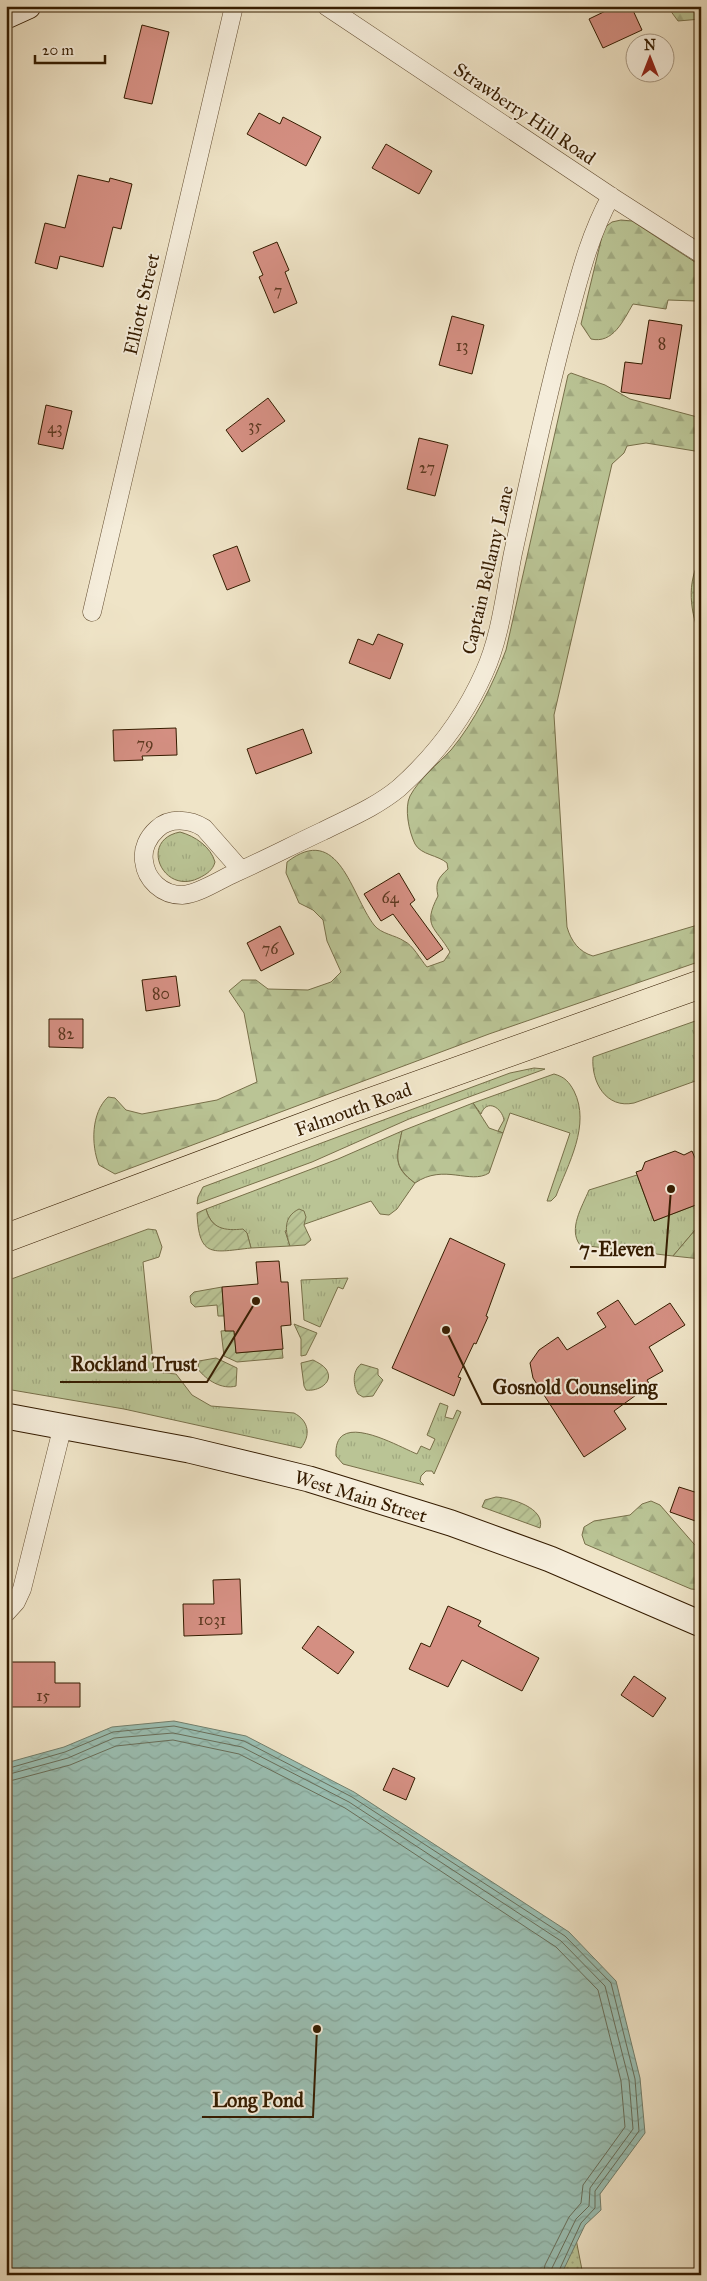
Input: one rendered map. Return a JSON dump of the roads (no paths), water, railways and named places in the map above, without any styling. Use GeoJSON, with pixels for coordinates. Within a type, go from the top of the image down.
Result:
{"type":"FeatureCollection","features":[{"type":"Feature","properties":{"kind":"main road"},"geometry":{"type":"LineString","coordinates":[[6,16],[28,6]]}},
{"type":"Feature","properties":{"kind":"main road","name":"Falmouth Road"},"geometry":{"type":"LineString","coordinates":[[6,1238],[345,1111],[701,984]]}},
{"type":"Feature","properties":{"kind":"main road","name":"West Main Street"},"geometry":{"type":"LineString","coordinates":[[6,1416],[189,1450],[309,1479],[396,1506],[550,1559],[701,1624]]}},
{"type":"Feature","properties":{"kind":"street","name":"Elliott Street"},"geometry":{"type":"LineString","coordinates":[[92,612],[234,6]]}},
{"type":"Feature","properties":{"kind":"street","name":"Strawberry Hill Road"},"geometry":{"type":"LineString","coordinates":[[326,6],[701,254]]}},
{"type":"Feature","properties":{"kind":"street","name":"Captain Bellamy Lane"},"geometry":{"type":"LineString","coordinates":[[241,870],[204,828],[198,824],[183,820],[168,822],[155,830],[145,845],[143,857],[150,878],[161,889],[175,894],[190,894],[241,870],[365,811],[395,790],[448,738],[475,693],[494,647],[540,428],[584,260],[597,222],[611,196]]}},
{"type":"Feature","properties":{"kind":"street"},"geometry":{"type":"LineString","coordinates":[[6,1614],[11,1610],[22,1589],[63,1426]]}},
{"type":"Feature","properties":{"kind":"water"},"geometry":{"type":"Polygon","coordinates":[[[174,1721],[246,1736],[354,1792],[569,1932],[616,1981],[640,2078],[645,2133],[600,2194],[601,2210],[585,2225],[561,2275],[6,2275],[6,1763],[64,1747],[112,1727],[174,1721]]]}},
{"type":"Feature","properties":{"kind":"place","name":"7-Eleven"},"geometry":{"type":"Point","coordinates":[671,1189]}},
{"type":"Feature","properties":{"kind":"place","name":"Rockland Trust"},"geometry":{"type":"Point","coordinates":[256,1301]}},
{"type":"Feature","properties":{"kind":"place","name":"Gosnold Counseling"},"geometry":{"type":"Point","coordinates":[446,1330]}},
{"type":"Feature","properties":{"kind":"place","name":"Long Pond"},"geometry":{"type":"Point","coordinates":[317,2029]}}]}
